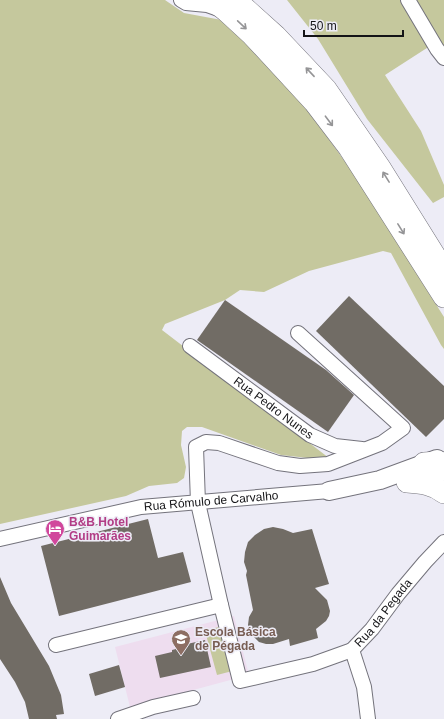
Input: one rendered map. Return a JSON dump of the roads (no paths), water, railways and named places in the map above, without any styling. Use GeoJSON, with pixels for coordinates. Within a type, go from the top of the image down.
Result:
{"type":"FeatureCollection","features":[{"type":"Feature","properties":{"kind":"highway"},"geometry":{"type":"LineString","coordinates":[[225,4],[276,36],[326,89],[381,169],[444,270]]}},
{"type":"Feature","properties":{"kind":"highway"},"geometry":{"type":"LineString","coordinates":[[225,4],[252,35],[295,79],[331,124],[371,182],[444,296]]}},
{"type":"Feature","properties":{"kind":"highway"},"geometry":{"type":"LineString","coordinates":[[407,482],[430,485],[444,493]]}},
{"type":"Feature","properties":{"kind":"main road","name":"Rua Rómulo de Carvalho"},"geometry":{"type":"LineString","coordinates":[[329,492],[380,480],[434,463],[444,457]]}},
{"type":"Feature","properties":{"kind":"main road","name":"Rua Rómulo de Carvalho"},"geometry":{"type":"LineString","coordinates":[[329,492],[381,489],[444,471]]}},
{"type":"Feature","properties":{"kind":"street"},"geometry":{"type":"LineString","coordinates":[[182,0],[186,3],[207,5],[225,4]]}},
{"type":"Feature","properties":{"kind":"street"},"geometry":{"type":"LineString","coordinates":[[408,0],[437,50],[444,58]]}},
{"type":"Feature","properties":{"kind":"street"},"geometry":{"type":"LineString","coordinates":[[56,645],[220,605],[198,502],[196,447],[206,442],[219,443],[278,463],[300,466],[328,464],[382,443],[403,428],[298,333]]}},
{"type":"Feature","properties":{"kind":"street","name":"Rua Pedro Nunes"},"geometry":{"type":"LineString","coordinates":[[190,346],[310,436],[335,446],[366,449]]}},
{"type":"Feature","properties":{"kind":"street","name":"Rua Rómulo de Carvalho"},"geometry":{"type":"LineString","coordinates":[[0,539],[141,507],[329,492]]}},
{"type":"Feature","properties":{"kind":"street","name":"Rua da Pegada"},"geometry":{"type":"LineString","coordinates":[[220,605],[240,681],[313,664],[352,650],[372,628],[425,562],[444,542]]}},
{"type":"Feature","properties":{"kind":"street"},"geometry":{"type":"LineString","coordinates":[[352,650],[364,687],[368,719]]}},
{"type":"Feature","properties":{"kind":"street"},"geometry":{"type":"LineString","coordinates":[[118,719],[152,707],[193,698]]}},
{"type":"Feature","properties":{"kind":"place","name":"B&B Hotel Guimarães"},"geometry":{"type":"Point","coordinates":[55,546]}},
{"type":"Feature","properties":{"kind":"place","name":"Escola Básica de Pégada"},"geometry":{"type":"Point","coordinates":[181,656]}}]}
